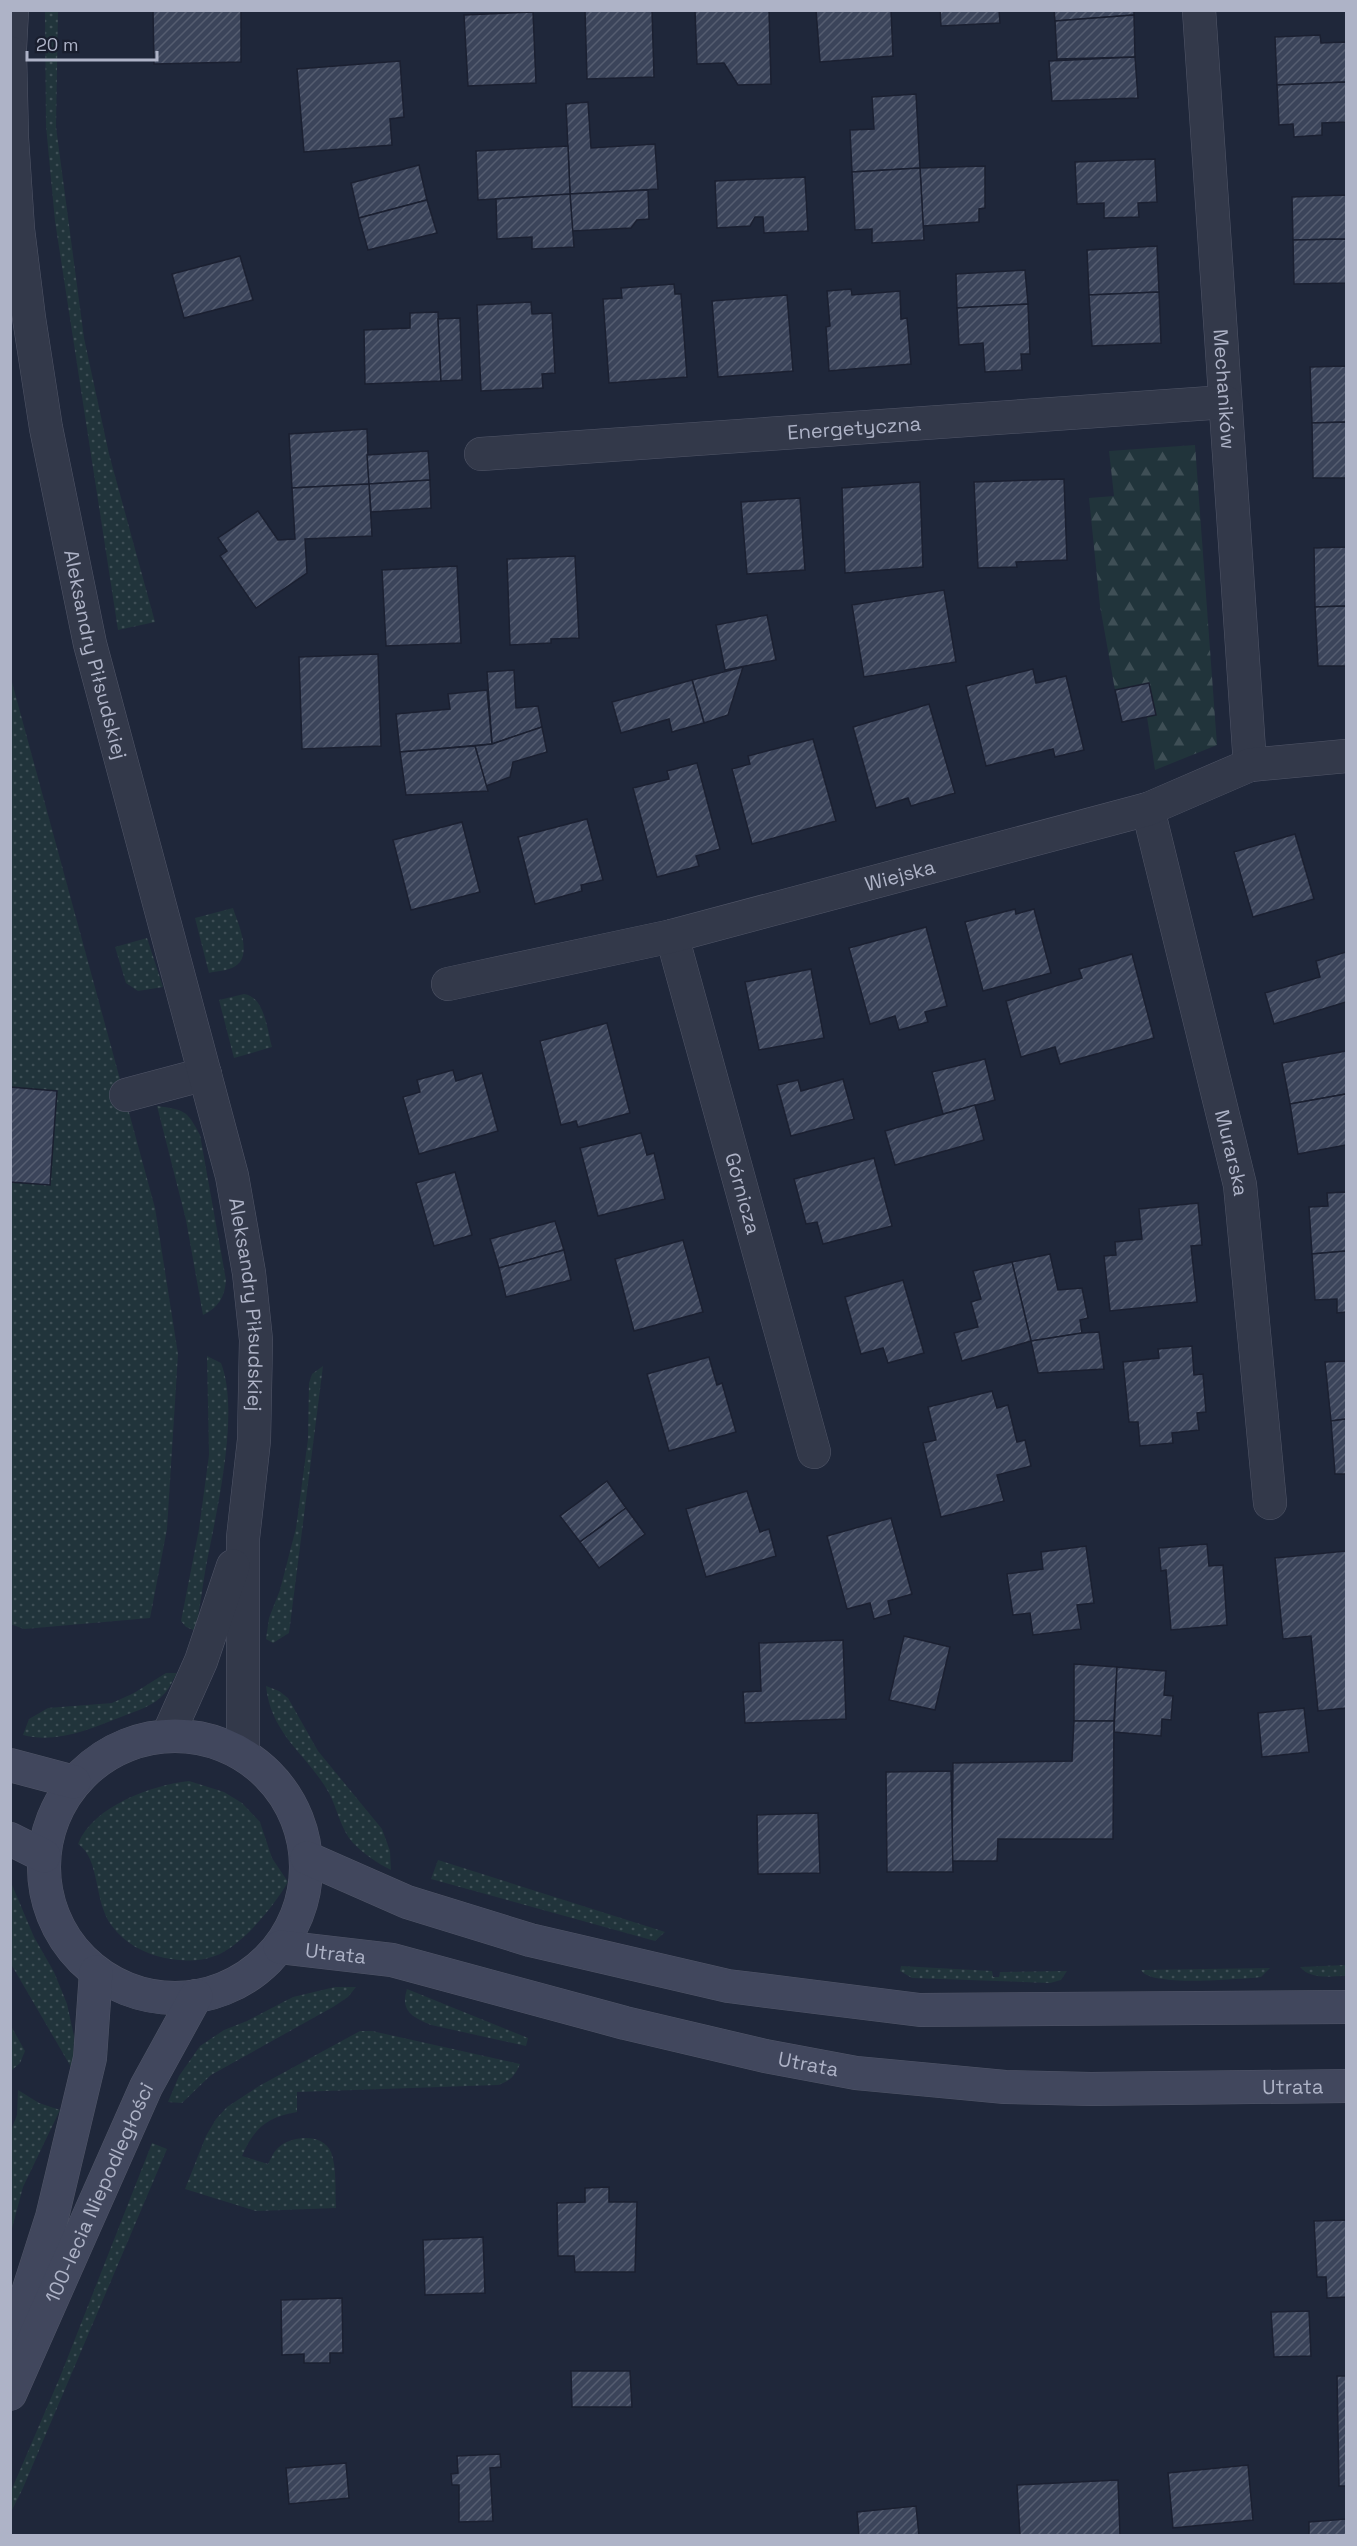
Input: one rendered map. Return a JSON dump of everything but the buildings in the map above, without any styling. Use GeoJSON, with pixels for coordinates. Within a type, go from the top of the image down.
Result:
{"type":"FeatureCollection","features":[{"type":"Feature","properties":{"kind":"main road","name":"Utrata"},"geometry":{"type":"LineString","coordinates":[[168,1735],[207,1739],[243,1753],[275,1780],[297,1816],[307,1858],[305,1889],[297,1920],[280,1947],[252,1975],[216,1993],[176,1999],[150,1996],[120,1985],[96,1972],[76,1955],[57,1926],[46,1892],[44,1856],[49,1829],[59,1804],[74,1782],[101,1757],[133,1742],[168,1735]]}},
{"type":"Feature","properties":{"kind":"main road"},"geometry":{"type":"LineString","coordinates":[[10,1765],[74,1782]]}},
{"type":"Feature","properties":{"kind":"main road"},"geometry":{"type":"LineString","coordinates":[[10,1839],[44,1856]]}},
{"type":"Feature","properties":{"kind":"main road"},"geometry":{"type":"LineString","coordinates":[[307,1858],[407,1902],[530,1940],[728,1986],[920,2010],[1347,2007]]}},
{"type":"Feature","properties":{"kind":"main road","name":"Utrata"},"geometry":{"type":"LineString","coordinates":[[280,1947],[392,1960],[625,2023],[765,2056],[856,2073],[994,2086],[1091,2089],[1347,2086]]}},
{"type":"Feature","properties":{"kind":"main road","name":"100-lecia Niepodległości"},"geometry":{"type":"LineString","coordinates":[[10,2348],[52,2217],[90,2058],[96,1972]]}},
{"type":"Feature","properties":{"kind":"main road","name":"100-lecia Niepodległości"},"geometry":{"type":"LineString","coordinates":[[10,2394],[146,2087],[196,1996]]}},
{"type":"Feature","properties":{"kind":"street"},"geometry":{"type":"LineString","coordinates":[[10,48],[12,10]]}},
{"type":"Feature","properties":{"kind":"street","name":"Mechaników"},"geometry":{"type":"LineString","coordinates":[[1199,10],[1250,765]]}},
{"type":"Feature","properties":{"kind":"street","name":"Aleksandry Piłsudskiej"},"geometry":{"type":"LineString","coordinates":[[10,53],[14,229],[46,428],[90,644],[232,1176],[249,1273],[256,1340],[254,1440],[243,1538],[243,1753]]}},
{"type":"Feature","properties":{"kind":"street","name":"Energetyczna"},"geometry":{"type":"LineString","coordinates":[[481,454],[1226,402]]}},
{"type":"Feature","properties":{"kind":"street","name":"Wiejska"},"geometry":{"type":"LineString","coordinates":[[448,984],[672,936],[1149,809],[1250,765],[1347,756]]}},
{"type":"Feature","properties":{"kind":"street","name":"Murarska"},"geometry":{"type":"LineString","coordinates":[[1149,809],[1240,1185],[1270,1503]]}},
{"type":"Feature","properties":{"kind":"street","name":"Górnicza"},"geometry":{"type":"LineString","coordinates":[[672,936],[814,1452]]}},
{"type":"Feature","properties":{"kind":"street"},"geometry":{"type":"LineString","coordinates":[[126,1095],[205,1074]]}},
{"type":"Feature","properties":{"kind":"street","name":"Aleksandry Piłsudskiej"},"geometry":{"type":"LineString","coordinates":[[168,1735],[201,1661],[243,1538]]}},
{"type":"Feature","properties":{"kind":"green space"},"geometry":{"type":"Polygon","coordinates":[[[45,11],[58,11],[56,127],[84,338],[109,454],[155,622],[118,630],[55,221],[46,126],[45,11]]]}},
{"type":"Feature","properties":{"kind":"green space"},"geometry":{"type":"Polygon","coordinates":[[[1195,445],[1217,745],[1155,770],[1147,717],[1156,714],[1149,684],[1115,690],[1100,606],[1089,498],[1114,496],[1109,451],[1195,445]]]}},
{"type":"Feature","properties":{"kind":"green space"},"geometry":{"type":"Polygon","coordinates":[[[10,675],[155,1208],[178,1354],[167,1529],[150,1618],[24,1629],[10,1624],[10,675]]]}},
{"type":"Feature","properties":{"kind":"green space"},"geometry":{"type":"Polygon","coordinates":[[[233,908],[243,940],[243,956],[234,967],[209,973],[195,918],[233,908]]]}},
{"type":"Feature","properties":{"kind":"green space"},"geometry":{"type":"Polygon","coordinates":[[[147,938],[163,987],[138,991],[126,983],[115,947],[147,938]]]}},
{"type":"Feature","properties":{"kind":"green space"},"geometry":{"type":"Polygon","coordinates":[[[244,994],[251,996],[261,1008],[272,1047],[234,1058],[219,1000],[244,994]]]}},
{"type":"Feature","properties":{"kind":"green space"},"geometry":{"type":"Polygon","coordinates":[[[157,1106],[184,1113],[192,1120],[200,1135],[226,1280],[220,1301],[203,1315],[186,1220],[157,1106]]]}},
{"type":"Feature","properties":{"kind":"green space"},"geometry":{"type":"Polygon","coordinates":[[[207,1356],[221,1363],[226,1384],[227,1437],[220,1495],[196,1631],[186,1627],[181,1621],[199,1529],[209,1455],[207,1356]]]}},
{"type":"Feature","properties":{"kind":"green space"},"geometry":{"type":"Polygon","coordinates":[[[323,1366],[289,1633],[273,1643],[266,1639],[269,1618],[280,1590],[296,1528],[308,1439],[309,1383],[312,1374],[323,1366]]]}},
{"type":"Feature","properties":{"kind":"green space"},"geometry":{"type":"Polygon","coordinates":[[[166,1673],[177,1673],[167,1691],[161,1698],[139,1710],[73,1734],[48,1738],[23,1735],[29,1719],[48,1708],[112,1703],[134,1693],[166,1673]]]}},
{"type":"Feature","properties":{"kind":"green space"},"geometry":{"type":"Polygon","coordinates":[[[266,1686],[279,1691],[288,1698],[318,1751],[382,1829],[390,1851],[391,1870],[366,1855],[349,1838],[329,1793],[282,1731],[269,1703],[266,1686]]]}},
{"type":"Feature","properties":{"kind":"green space"},"geometry":{"type":"Polygon","coordinates":[[[189,1781],[224,1792],[242,1803],[260,1822],[272,1858],[288,1882],[266,1913],[236,1944],[215,1956],[190,1960],[171,1959],[150,1954],[129,1943],[117,1932],[106,1916],[90,1860],[78,1844],[96,1819],[110,1808],[158,1787],[189,1781]]]}},
{"type":"Feature","properties":{"kind":"green space"},"geometry":{"type":"Polygon","coordinates":[[[438,1860],[665,1932],[655,1941],[431,1879],[438,1860]]]}},
{"type":"Feature","properties":{"kind":"green space"},"geometry":{"type":"Polygon","coordinates":[[[10,1880],[34,1937],[54,1972],[67,2004],[74,2036],[73,2067],[11,1964],[10,1880]]]}},
{"type":"Feature","properties":{"kind":"green space"},"geometry":{"type":"Polygon","coordinates":[[[1346,1965],[1346,1976],[1328,1977],[1315,1976],[1300,1967],[1346,1965]]]}},
{"type":"Feature","properties":{"kind":"green space"},"geometry":{"type":"Polygon","coordinates":[[[901,1966],[992,1971],[993,1977],[999,1977],[1000,1972],[1067,1971],[1061,1980],[1050,1983],[912,1978],[900,1971],[901,1966]]]}},
{"type":"Feature","properties":{"kind":"green space"},"geometry":{"type":"Polygon","coordinates":[[[1270,1968],[1261,1977],[1193,1981],[1159,1979],[1141,1970],[1270,1968]]]}},
{"type":"Feature","properties":{"kind":"green space"},"geometry":{"type":"Polygon","coordinates":[[[335,1987],[356,1987],[348,1997],[333,2007],[211,2075],[182,2103],[168,2102],[179,2076],[200,2046],[224,2030],[247,2021],[293,1997],[335,1987]]]}},
{"type":"Feature","properties":{"kind":"green space"},"geometry":{"type":"Polygon","coordinates":[[[407,1989],[528,2038],[526,2046],[424,2022],[409,2012],[405,2003],[407,1989]]]}},
{"type":"Feature","properties":{"kind":"green space"},"geometry":{"type":"Polygon","coordinates":[[[11,2026],[25,2051],[20,2063],[11,2071],[11,2026]]]}},
{"type":"Feature","properties":{"kind":"green space"},"geometry":{"type":"Polygon","coordinates":[[[360,2031],[372,2031],[520,2064],[512,2078],[498,2085],[297,2092],[297,2112],[277,2117],[263,2125],[251,2138],[242,2156],[268,2164],[276,2150],[291,2140],[306,2138],[321,2142],[327,2146],[333,2158],[336,2208],[256,2211],[185,2189],[206,2136],[216,2119],[227,2107],[259,2086],[360,2031]]]}},
{"type":"Feature","properties":{"kind":"green space"},"geometry":{"type":"Polygon","coordinates":[[[18,2090],[39,2103],[60,2110],[23,2187],[11,2232],[10,2133],[17,2115],[18,2090]]]}},
{"type":"Feature","properties":{"kind":"green space"},"geometry":{"type":"Polygon","coordinates":[[[152,2143],[167,2149],[11,2512],[11,2491],[60,2377],[152,2143]]]}}]}
